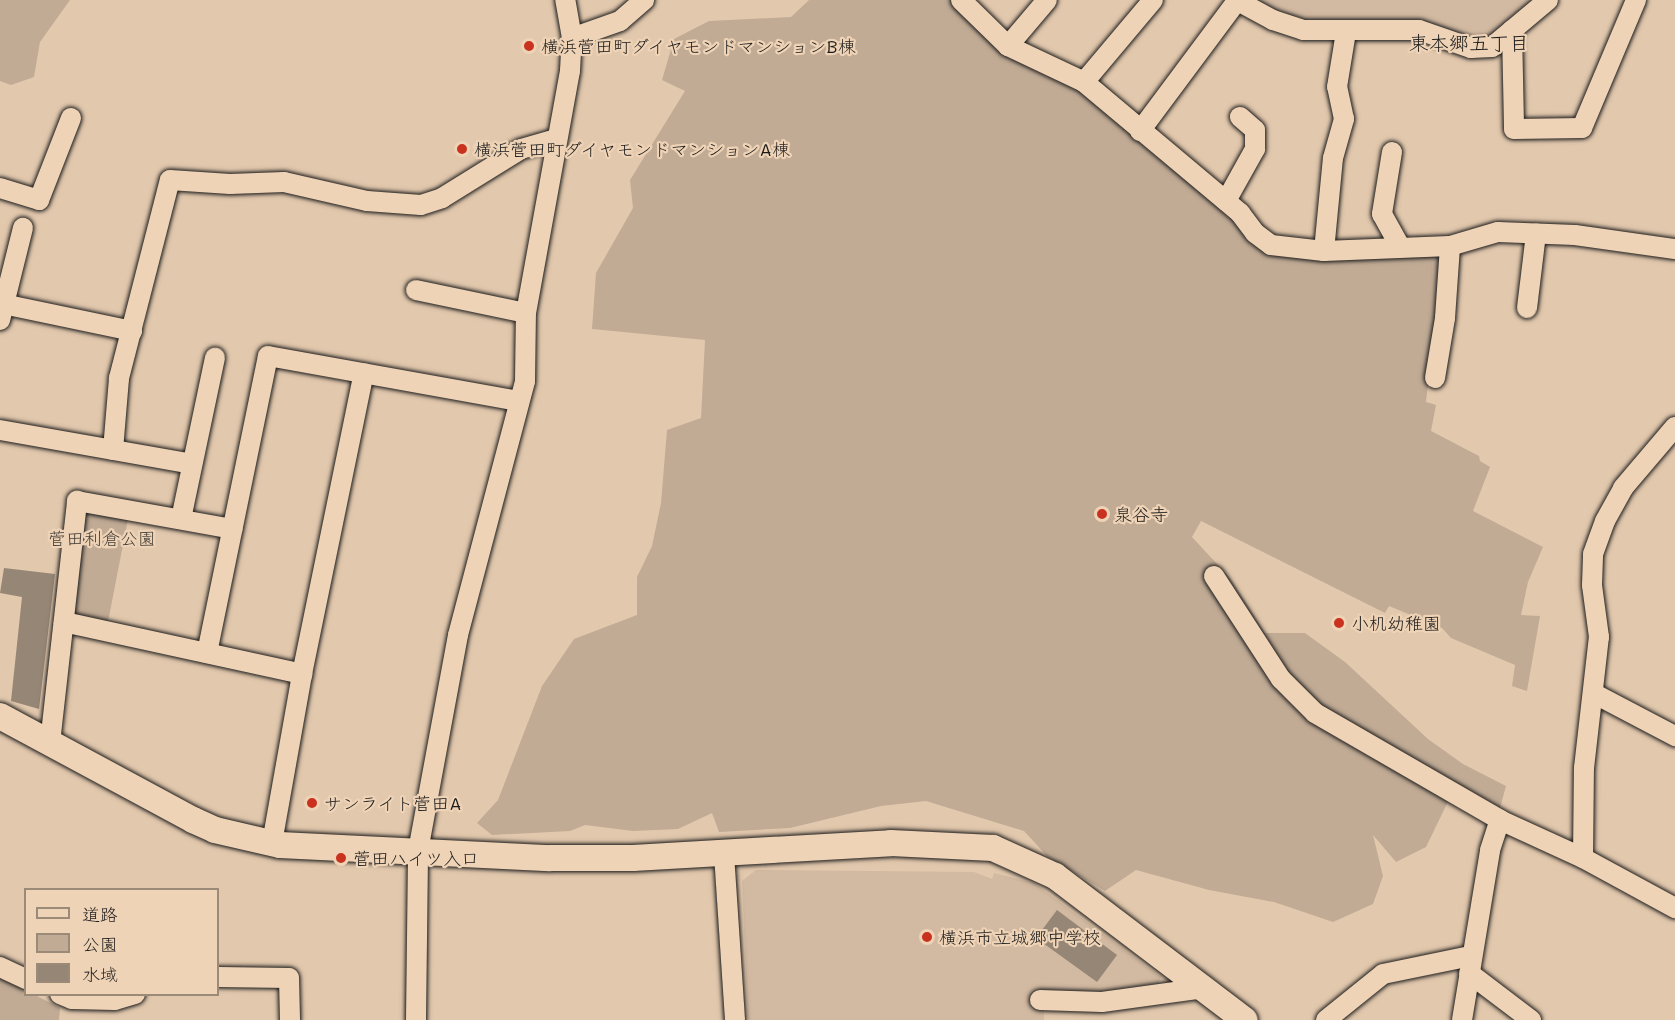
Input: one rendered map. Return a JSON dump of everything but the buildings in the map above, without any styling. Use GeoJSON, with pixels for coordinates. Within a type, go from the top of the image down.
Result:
{"type":"FeatureCollection","features":[{"type":"Feature","properties":{"kind":"street"},"geometry":{"type":"LineString","coordinates":[[416,1020],[418,851],[458,635],[519,401],[528,353],[526,313],[570,71],[572,38],[565,0]]}},
{"type":"Feature","properties":{"kind":"street"},"geometry":{"type":"LineString","coordinates":[[572,38],[620,21],[644,0]]}},
{"type":"Feature","properties":{"kind":"street"},"geometry":{"type":"LineString","coordinates":[[962,0],[1008,46],[1084,82],[1226,201],[1271,244],[1324,251],[1400,246],[1449,246],[1498,232],[1675,249]]}},
{"type":"Feature","properties":{"kind":"street"},"geometry":{"type":"LineString","coordinates":[[1008,46],[1047,0]]}},
{"type":"Feature","properties":{"kind":"street"},"geometry":{"type":"LineString","coordinates":[[1084,82],[1153,0]]}},
{"type":"Feature","properties":{"kind":"street"},"geometry":{"type":"LineString","coordinates":[[1140,131],[1237,1],[1273,20],[1303,30],[1346,32],[1419,30],[1471,48],[1492,47],[1548,0]]}},
{"type":"Feature","properties":{"kind":"street"},"geometry":{"type":"LineString","coordinates":[[1512,30],[1514,129],[1582,128],[1636,0]]}},
{"type":"Feature","properties":{"kind":"street"},"geometry":{"type":"LineString","coordinates":[[1324,251],[1332,158],[1344,119],[1337,87],[1346,32]]}},
{"type":"Feature","properties":{"kind":"street"},"geometry":{"type":"LineString","coordinates":[[1226,201],[1255,149],[1255,130],[1240,117]]}},
{"type":"Feature","properties":{"kind":"street"},"geometry":{"type":"LineString","coordinates":[[0,188],[39,200],[71,118]]}},
{"type":"Feature","properties":{"kind":"street"},"geometry":{"type":"LineString","coordinates":[[113,450],[119,378],[170,180],[230,184],[284,182],[367,201],[421,205],[442,198],[521,149],[557,139]]}},
{"type":"Feature","properties":{"kind":"street"},"geometry":{"type":"LineString","coordinates":[[1392,152],[1382,214],[1400,246]]}},
{"type":"Feature","properties":{"kind":"street"},"geometry":{"type":"LineString","coordinates":[[23,228],[1,312],[132,331]]}},
{"type":"Feature","properties":{"kind":"street"},"geometry":{"type":"LineString","coordinates":[[1527,308],[1536,234]]}},
{"type":"Feature","properties":{"kind":"street"},"geometry":{"type":"LineString","coordinates":[[1435,378],[1445,318],[1449,246]]}},
{"type":"Feature","properties":{"kind":"street"},"geometry":{"type":"LineString","coordinates":[[416,290],[526,313]]}},
{"type":"Feature","properties":{"kind":"street"},"geometry":{"type":"LineString","coordinates":[[207,653],[268,356],[519,401]]}},
{"type":"Feature","properties":{"kind":"street"},"geometry":{"type":"LineString","coordinates":[[181,519],[215,358]]}},
{"type":"Feature","properties":{"kind":"street"},"geometry":{"type":"LineString","coordinates":[[272,843],[302,675],[364,373]]}},
{"type":"Feature","properties":{"kind":"street"},"geometry":{"type":"LineString","coordinates":[[1583,858],[1584,768],[1599,637],[1592,585],[1593,554],[1605,521],[1623,488],[1675,427]]}},
{"type":"Feature","properties":{"kind":"street"},"geometry":{"type":"LineString","coordinates":[[0,430],[192,464]]}},
{"type":"Feature","properties":{"kind":"street"},"geometry":{"type":"LineString","coordinates":[[50,743],[77,501],[233,529]]}},
{"type":"Feature","properties":{"kind":"street"},"geometry":{"type":"LineString","coordinates":[[1214,576],[1300,701],[1500,820],[1583,858],[1675,908]]}},
{"type":"Feature","properties":{"kind":"street"},"geometry":{"type":"LineString","coordinates":[[63,622],[302,675]]}},
{"type":"Feature","properties":{"kind":"street"},"geometry":{"type":"LineString","coordinates":[[1593,693],[1672,729]]}},
{"type":"Feature","properties":{"kind":"street"},"geometry":{"type":"LineString","coordinates":[[0,716],[193,820],[215,830],[272,843],[550,858],[724,854],[891,843],[993,848],[1055,876],[1245,1020]]}},
{"type":"Feature","properties":{"kind":"street"},"geometry":{"type":"LineString","coordinates":[[1462,1020],[1490,850],[1500,820]]}},
{"type":"Feature","properties":{"kind":"street"},"geometry":{"type":"LineString","coordinates":[[724,854],[735,1020]]}},
{"type":"Feature","properties":{"kind":"street"},"geometry":{"type":"LineString","coordinates":[[1326,1020],[1383,974],[1470,964],[1531,1020]]}},
{"type":"Feature","properties":{"kind":"street"},"geometry":{"type":"LineString","coordinates":[[0,967],[24,979]]}},
{"type":"Feature","properties":{"kind":"street"},"geometry":{"type":"LineString","coordinates":[[219,977],[289,978],[290,1020]]}},
{"type":"Feature","properties":{"kind":"street"},"geometry":{"type":"LineString","coordinates":[[1040,1000],[1102,1002],[1204,988]]}},
{"type":"Feature","properties":{"kind":"street"},"geometry":{"type":"LineString","coordinates":[[65,996],[72,999],[93,1000],[121,996]]}},
{"type":"Feature","properties":{"kind":"shaded area"},"geometry":{"type":"Polygon","coordinates":[[[1252,0],[1545,0],[1492,44],[1297,21],[1252,0]]]}},
{"type":"Feature","properties":{"kind":"shaded area","name":"横浜市立城郷中学校"},"geometry":{"type":"Polygon","coordinates":[[[756,870],[974,872],[992,879],[994,873],[1034,883],[1161,977],[1158,984],[1101,994],[1044,997],[1044,1020],[748,1020],[742,881],[756,870]]]}},
{"type":"Feature","properties":{"kind":"green space"},"geometry":{"type":"Polygon","coordinates":[[[0,0],[70,0],[40,42],[34,77],[11,85],[0,81],[0,0]]]}},
{"type":"Feature","properties":{"kind":"green space"},"geometry":{"type":"Polygon","coordinates":[[[809,0],[953,0],[1083,92],[1231,212],[1266,249],[1443,253],[1426,402],[1436,405],[1431,431],[1479,456],[1480,461],[1490,467],[1473,511],[1543,547],[1528,582],[1521,615],[1540,616],[1527,691],[1512,686],[1515,665],[1451,638],[1442,628],[1389,606],[1385,613],[1201,521],[1192,537],[1231,579],[1265,633],[1305,633],[1345,662],[1428,739],[1463,764],[1506,786],[1500,808],[1456,785],[1426,847],[1396,862],[1373,835],[1383,876],[1373,904],[1333,922],[1274,902],[1209,890],[1136,870],[1105,891],[1047,856],[1024,831],[926,801],[881,806],[790,828],[719,832],[712,813],[678,829],[633,831],[585,825],[570,831],[492,835],[477,823],[498,800],[542,686],[574,639],[637,615],[637,577],[652,546],[661,503],[667,430],[701,418],[705,340],[592,329],[596,273],[633,208],[630,180],[685,91],[662,80],[674,39],[709,21],[791,17],[809,0]]]}},
{"type":"Feature","properties":{"kind":"green space","name":"菅田利倉公園"},"geometry":{"type":"Polygon","coordinates":[[[83,509],[128,519],[108,622],[71,616],[83,509]]]}},
{"type":"Feature","properties":{"kind":"green space"},"geometry":{"type":"Polygon","coordinates":[[[0,976],[24,989],[24,996],[37,996],[60,1008],[59,1020],[0,1020],[0,976]]]}},
{"type":"Feature","properties":{"kind":"water"},"geometry":{"type":"Polygon","coordinates":[[[4,568],[55,574],[39,709],[11,701],[22,597],[0,593],[4,568]]]}},
{"type":"Feature","properties":{"kind":"water"},"geometry":{"type":"Polygon","coordinates":[[[1057,910],[1117,955],[1097,982],[1036,938],[1057,910]]]}},
{"type":"Feature","properties":{"kind":"place","name":"横浜菅田町ダイヤモンドマンションB棟"},"geometry":{"type":"Point","coordinates":[529,46]}},
{"type":"Feature","properties":{"kind":"place","name":"横浜菅田町ダイヤモンドマンションA棟"},"geometry":{"type":"Point","coordinates":[462,149]}},
{"type":"Feature","properties":{"kind":"place","name":"泉谷寺"},"geometry":{"type":"Point","coordinates":[1102,514]}},
{"type":"Feature","properties":{"kind":"place","name":"小机幼稚園"},"geometry":{"type":"Point","coordinates":[1339,623]}},
{"type":"Feature","properties":{"kind":"place","name":"サンライト菅田A"},"geometry":{"type":"Point","coordinates":[312,803]}},
{"type":"Feature","properties":{"kind":"place","name":"菅田ハイツ入口"},"geometry":{"type":"Point","coordinates":[341,858]}},
{"type":"Feature","properties":{"kind":"place","name":"横浜市立城郷中学校"},"geometry":{"type":"Point","coordinates":[927,937]}},
{"type":"Feature","properties":{"kind":"district","name":"東本郷五丁目"},"geometry":{"type":"Point","coordinates":[1469,42]}}]}
